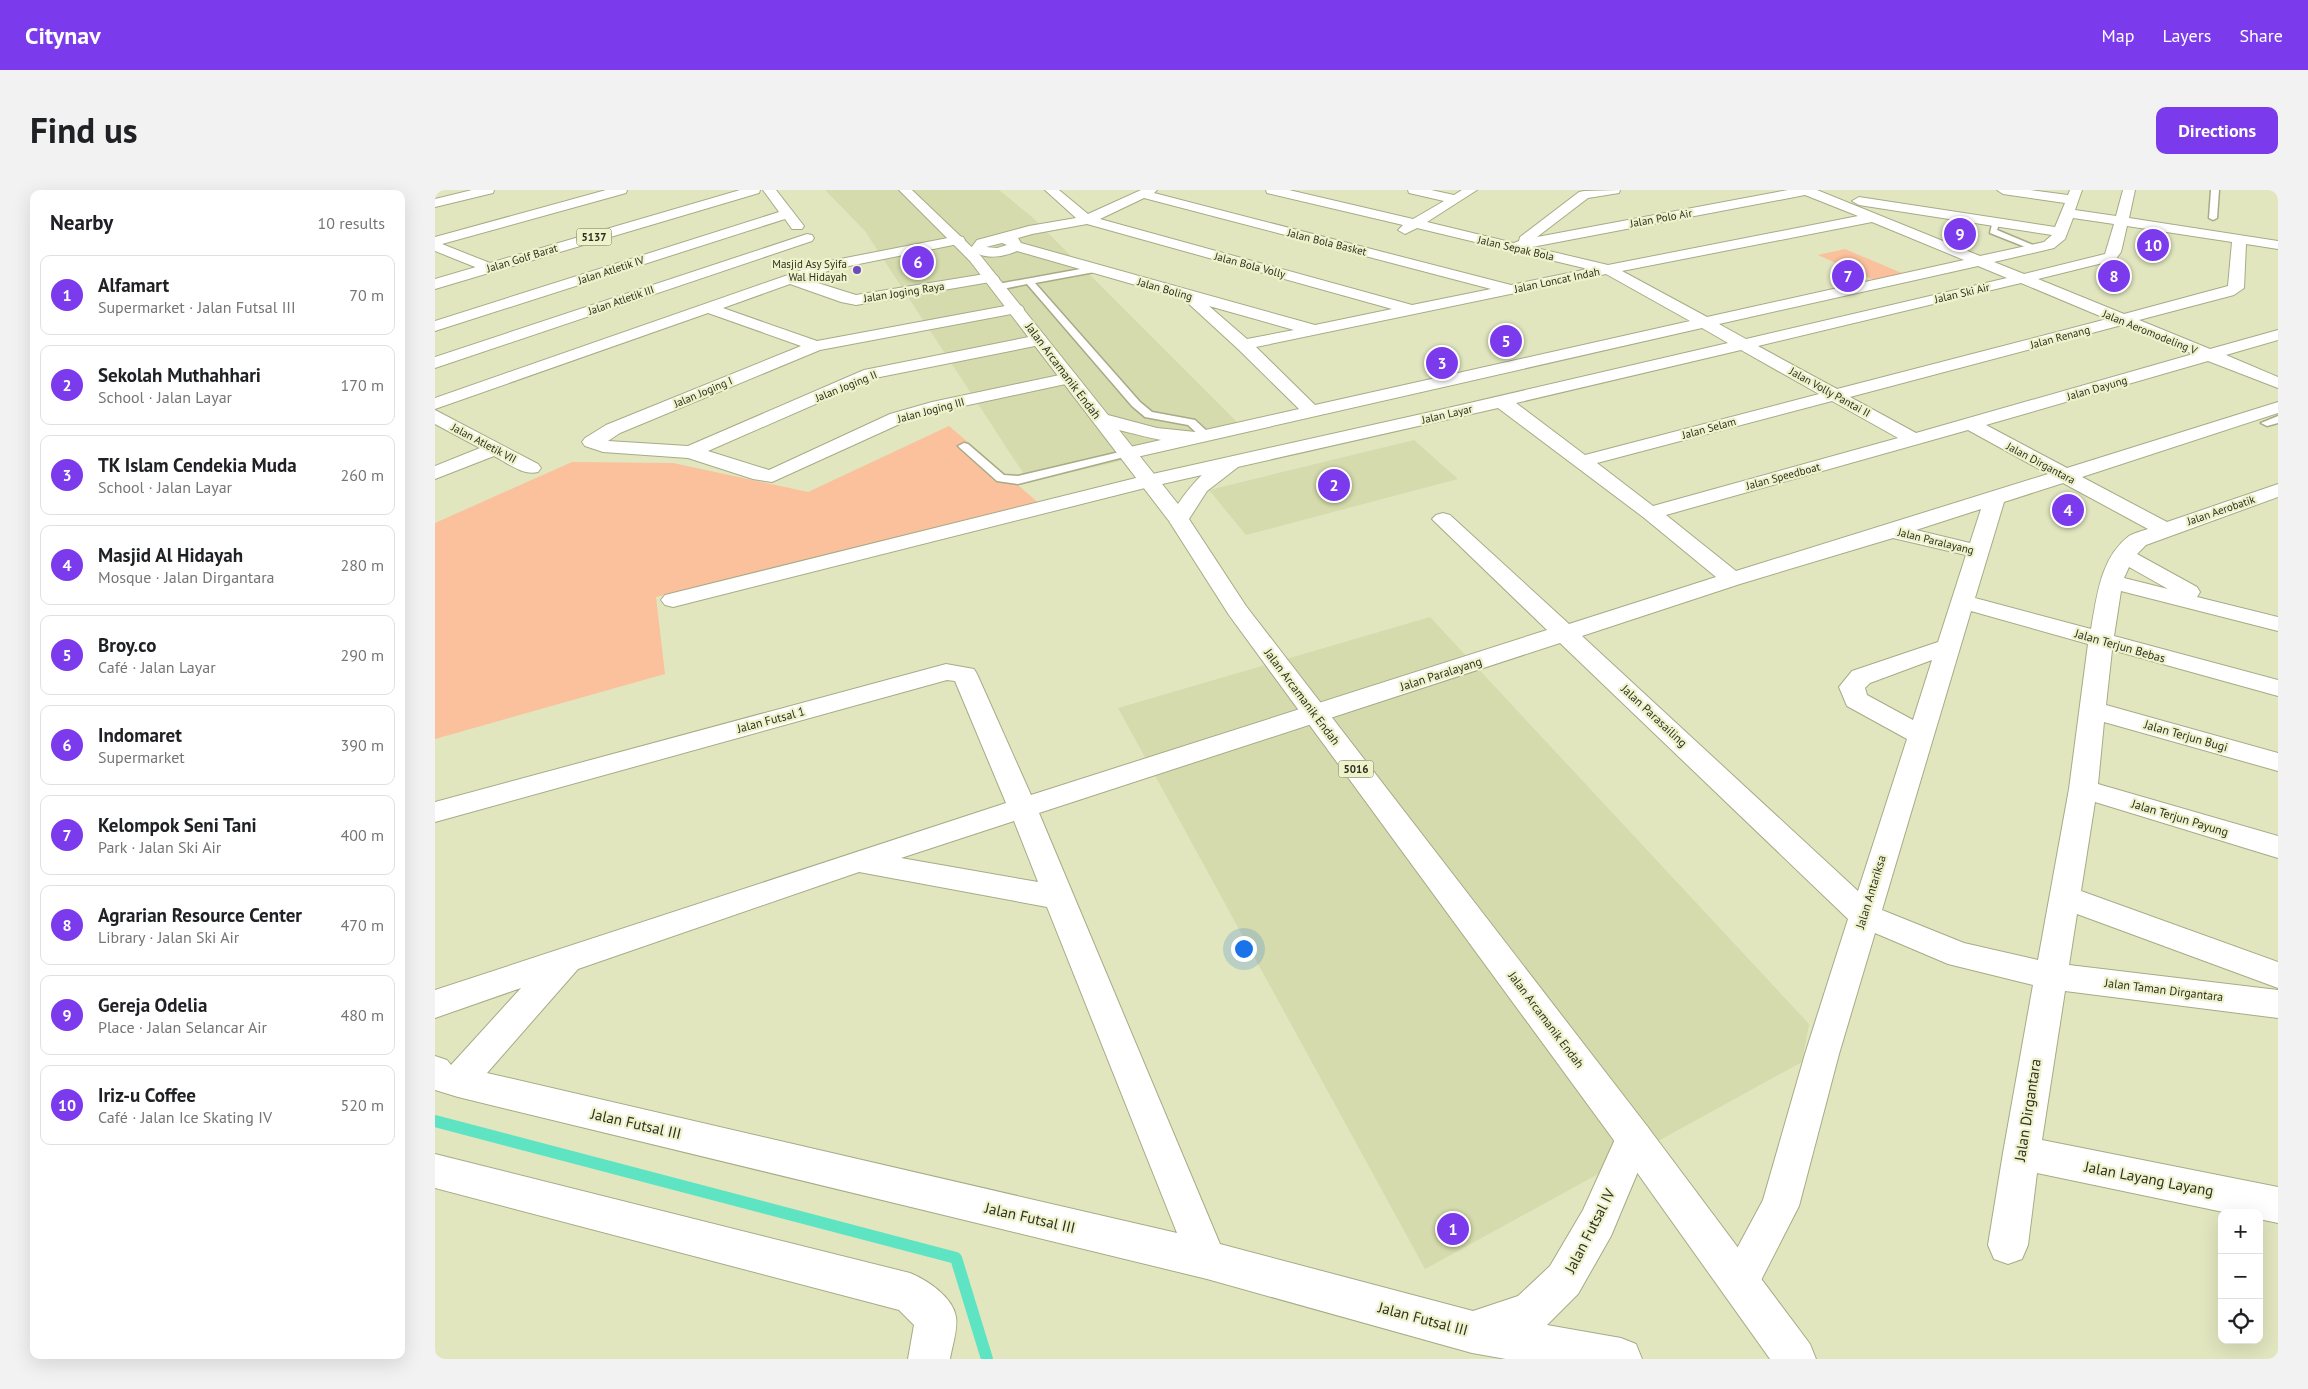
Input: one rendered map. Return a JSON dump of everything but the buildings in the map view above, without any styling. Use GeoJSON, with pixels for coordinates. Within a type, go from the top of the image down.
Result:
{"type":"FeatureCollection","features":[{"type":"Feature","properties":{"kind":"street"},"geometry":{"type":"LineString","coordinates":[[435,203],[488,190]]}},
{"type":"Feature","properties":{"kind":"street"},"geometry":{"type":"LineString","coordinates":[[435,241],[621,190]]}},
{"type":"Feature","properties":{"kind":"street","name":"Jalan Golf Barat"},"geometry":{"type":"LineString","coordinates":[[435,284],[754,190]]}},
{"type":"Feature","properties":{"kind":"street"},"geometry":{"type":"LineString","coordinates":[[769,190],[830,265]]}},
{"type":"Feature","properties":{"kind":"street","name":"Jalan Arcamanik Endah"},"geometry":{"type":"LineString","coordinates":[[905,190],[987,254],[1016,309],[1100,419],[1129,453],[1178,519],[1237,610],[1634,1138],[1795,1359]]}},
{"type":"Feature","properties":{"kind":"street","name":"Jalan Sepak Bola"},"geometry":{"type":"LineString","coordinates":[[1272,190],[1415,225],[1517,246],[1608,269],[1745,345]]}},
{"type":"Feature","properties":{"kind":"street"},"geometry":{"type":"LineString","coordinates":[[1414,190],[1454,199]]}},
{"type":"Feature","properties":{"kind":"street"},"geometry":{"type":"LineString","coordinates":[[1364,251],[1415,225],[1471,190]]}},
{"type":"Feature","properties":{"kind":"street"},"geometry":{"type":"LineString","coordinates":[[1569,192],[1584,195],[1614,190]]}},
{"type":"Feature","properties":{"kind":"street"},"geometry":{"type":"LineString","coordinates":[[2003,190],[2072,201],[2121,222],[2278,244]]}},
{"type":"Feature","properties":{"kind":"street","name":"Jalan Ski Air"},"geometry":{"type":"LineString","coordinates":[[1745,345],[2110,257],[2114,252],[2129,190]]}},
{"type":"Feature","properties":{"kind":"street"},"geometry":{"type":"LineString","coordinates":[[1057,191],[1082,221]]}},
{"type":"Feature","properties":{"kind":"street"},"geometry":{"type":"LineString","coordinates":[[436,414],[708,308],[830,265],[987,254],[1029,230],[1082,221],[1147,192]]}},
{"type":"Feature","properties":{"kind":"street","name":"Jalan Bola Basket"},"geometry":{"type":"LineString","coordinates":[[1147,192],[1513,290]]}},
{"type":"Feature","properties":{"kind":"street"},"geometry":{"type":"LineString","coordinates":[[1812,192],[2060,232]]}},
{"type":"Feature","properties":{"kind":"street","name":"Jalan Aeromodeling V"},"geometry":{"type":"LineString","coordinates":[[1812,192],[1871,218],[2278,383]]}},
{"type":"Feature","properties":{"kind":"street","name":"Jalan Polo Air"},"geometry":{"type":"LineString","coordinates":[[1517,246],[1812,192]]}},
{"type":"Feature","properties":{"kind":"street"},"geometry":{"type":"LineString","coordinates":[[1517,246],[1584,195]]}},
{"type":"Feature","properties":{"kind":"street"},"geometry":{"type":"LineString","coordinates":[[1129,453],[2036,248],[2055,242],[2072,201]]}},
{"type":"Feature","properties":{"kind":"street"},"geometry":{"type":"LineString","coordinates":[[1565,210],[1605,229]]}},
{"type":"Feature","properties":{"kind":"street","name":"Jalan Atletik IV"},"geometry":{"type":"LineString","coordinates":[[435,326],[787,214]]}},
{"type":"Feature","properties":{"kind":"street","name":"Jalan Loncat Indah"},"geometry":{"type":"LineString","coordinates":[[1244,345],[1608,269],[1871,218]]}},
{"type":"Feature","properties":{"kind":"street","name":"Jalan Bola Volly"},"geometry":{"type":"LineString","coordinates":[[1082,221],[1413,310]]}},
{"type":"Feature","properties":{"kind":"street","name":"Jalan Atletik III"},"geometry":{"type":"LineString","coordinates":[[435,363],[807,238]]}},
{"type":"Feature","properties":{"kind":"street","name":"Jalan Renang"},"geometry":{"type":"LineString","coordinates":[[1835,394],[2123,321],[2236,288],[2239,239]]}},
{"type":"Feature","properties":{"kind":"street"},"geometry":{"type":"LineString","coordinates":[[435,246],[490,268]]}},
{"type":"Feature","properties":{"kind":"street","name":"Jalan Boling"},"geometry":{"type":"LineString","coordinates":[[987,254],[1097,269],[1190,297],[1316,330]]}},
{"type":"Feature","properties":{"kind":"street","name":"Jalan Joging Raya"},"geometry":{"type":"LineString","coordinates":[[789,279],[847,299],[856,300],[987,254]]}},
{"type":"Feature","properties":{"kind":"street"},"geometry":{"type":"LineString","coordinates":[[1190,297],[1244,345],[1312,412]]}},
{"type":"Feature","properties":{"kind":"street","name":"Jalan Joging I"},"geometry":{"type":"LineString","coordinates":[[708,308],[816,346]]}},
{"type":"Feature","properties":{"kind":"street","name":"Jalan Joging I"},"geometry":{"type":"LineString","coordinates":[[690,452],[603,446],[592,442],[613,429],[816,346],[1016,309]]}},
{"type":"Feature","properties":{"kind":"street","name":"Jalan Dayung"},"geometry":{"type":"LineString","coordinates":[[1915,440],[2278,334]]}},
{"type":"Feature","properties":{"kind":"street","name":"Jalan Joging II"},"geometry":{"type":"LineString","coordinates":[[690,452],[870,374],[1039,340]]}},
{"type":"Feature","properties":{"kind":"street","name":"Jalan Volly Pantai II"},"geometry":{"type":"LineString","coordinates":[[1745,345],[1915,440]]}},
{"type":"Feature","properties":{"kind":"street","name":"Jalan Layar"},"geometry":{"type":"LineString","coordinates":[[673,600],[1148,481],[1745,345]]}},
{"type":"Feature","properties":{"kind":"street","name":"Jalan Joging III"},"geometry":{"type":"LineString","coordinates":[[690,452],[759,475],[772,476],[897,418],[932,407],[1069,378]]}},
{"type":"Feature","properties":{"kind":"street","name":"Jalan Selam"},"geometry":{"type":"LineString","coordinates":[[1583,461],[1835,394]]}},
{"type":"Feature","properties":{"kind":"street"},"geometry":{"type":"LineString","coordinates":[[1501,401],[1583,461],[1732,579]]}},
{"type":"Feature","properties":{"kind":"street","name":"Jalan Atletik VII"},"geometry":{"type":"LineString","coordinates":[[436,414],[531,468]]}},
{"type":"Feature","properties":{"kind":"street","name":"Jalan Paralayang"},"geometry":{"type":"LineString","coordinates":[[435,1004],[858,861],[1732,579],[1892,531],[2064,476],[2270,418]]}},
{"type":"Feature","properties":{"kind":"street"},"geometry":{"type":"LineString","coordinates":[[1100,419],[1157,434],[1201,436]]}},
{"type":"Feature","properties":{"kind":"street","name":"Jalan Dirgantara"},"geometry":{"type":"LineString","coordinates":[[1970,424],[2165,530]]}},
{"type":"Feature","properties":{"kind":"street","name":"Jalan Speedboat"},"geometry":{"type":"LineString","coordinates":[[1650,513],[1915,440]]}},
{"type":"Feature","properties":{"kind":"street"},"geometry":{"type":"LineString","coordinates":[[435,472],[495,449]]}},
{"type":"Feature","properties":{"kind":"street"},"geometry":{"type":"LineString","coordinates":[[1178,519],[1199,487],[1231,463]]}},
{"type":"Feature","properties":{"kind":"street","name":"Jalan Aerobatik"},"geometry":{"type":"LineString","coordinates":[[2123,555],[2138,540],[2278,490]]}},
{"type":"Feature","properties":{"kind":"street","name":"Jalan Antariksa"},"geometry":{"type":"LineString","coordinates":[[1739,1282],[1780,1206],[1822,1054],[1864,915],[1995,498]]}},
{"type":"Feature","properties":{"kind":"street","name":"Jalan Parasailing"},"geometry":{"type":"LineString","coordinates":[[1443,519],[1864,915]]}},
{"type":"Feature","properties":{"kind":"street","name":"Jalan Paralayang"},"geometry":{"type":"LineString","coordinates":[[1892,531],[1979,552]]}},
{"type":"Feature","properties":{"kind":"street"},"geometry":{"type":"LineString","coordinates":[[2123,555],[2221,610]]}},
{"type":"Feature","properties":{"kind":"street","name":"Jalan Dirgantara"},"geometry":{"type":"LineString","coordinates":[[2008,1245],[2021,1153],[2083,788],[2101,640],[2111,582],[2123,555]]}},
{"type":"Feature","properties":{"kind":"street"},"geometry":{"type":"LineString","coordinates":[[2111,582],[2278,624]]}},
{"type":"Feature","properties":{"kind":"street","name":"Jalan Terjun Bebas"},"geometry":{"type":"LineString","coordinates":[[1963,602],[2278,688]]}},
{"type":"Feature","properties":{"kind":"street"},"geometry":{"type":"LineString","coordinates":[[2243,615],[2278,602]]}},
{"type":"Feature","properties":{"kind":"street"},"geometry":{"type":"LineString","coordinates":[[1920,735],[1857,700],[1852,687],[1861,676],[1949,646]]}},
{"type":"Feature","properties":{"kind":"street","name":"Jalan Futsal 1"},"geometry":{"type":"LineString","coordinates":[[435,812],[946,672],[965,674],[1023,809]]}},
{"type":"Feature","properties":{"kind":"street","name":"Jalan Terjun Bugi"},"geometry":{"type":"LineString","coordinates":[[2093,710],[2278,762]]}},
{"type":"Feature","properties":{"kind":"street","name":"Jalan Terjun Payung"},"geometry":{"type":"LineString","coordinates":[[2083,788],[2278,847]]}},
{"type":"Feature","properties":{"kind":"street"},"geometry":{"type":"LineString","coordinates":[[1023,809],[1207,1260]]}},
{"type":"Feature","properties":{"kind":"street"},"geometry":{"type":"LineString","coordinates":[[858,861],[1058,897]]}},
{"type":"Feature","properties":{"kind":"street"},"geometry":{"type":"LineString","coordinates":[[2064,897],[2278,975]]}},
{"type":"Feature","properties":{"kind":"street","name":"Jalan Taman Dirgantara"},"geometry":{"type":"LineString","coordinates":[[1864,915],[1959,955],[2051,976],[2278,1004]]}},
{"type":"Feature","properties":{"kind":"street"},"geometry":{"type":"LineString","coordinates":[[444,1076],[568,958]]}},
{"type":"Feature","properties":{"kind":"street","name":"Jalan Futsal III"},"geometry":{"type":"LineString","coordinates":[[444,1076],[1207,1260],[1472,1332],[1621,1359]]}},
{"type":"Feature","properties":{"kind":"street","name":"Jalan Futsal IV"},"geometry":{"type":"LineString","coordinates":[[1472,1332],[1531,1312],[1565,1280],[1597,1223],[1634,1138]]}},
{"type":"Feature","properties":{"kind":"street","name":"Jalan Layang Layang"},"geometry":{"type":"LineString","coordinates":[[2021,1153],[2278,1205]]}},
{"type":"Feature","properties":{"kind":"street"},"geometry":{"type":"LineString","coordinates":[[435,1171],[910,1293],[936,1317],[929,1359]]}},
{"type":"Feature","properties":{"kind":"lane"},"geometry":{"type":"LineString","coordinates":[[2213,218],[2215,190]]}},
{"type":"Feature","properties":{"kind":"lane"},"geometry":{"type":"LineString","coordinates":[[1996,222],[1993,231],[2036,248]]}},
{"type":"Feature","properties":{"kind":"lane"},"geometry":{"type":"LineString","coordinates":[[987,254],[1029,281],[1136,404],[1149,415],[1191,422],[1201,436]]}},
{"type":"Feature","properties":{"kind":"lane"},"geometry":{"type":"LineString","coordinates":[[1029,281],[1097,269]]}},
{"type":"Feature","properties":{"kind":"lane"},"geometry":{"type":"LineString","coordinates":[[964,446],[1001,478],[1009,480],[1018,480],[1129,453]]}},
{"type":"Feature","properties":{"kind":"shaded area"},"geometry":{"type":"Polygon","coordinates":[[[825,190],[999,190],[1032,217],[1247,432],[1029,482],[865,231],[825,190]]]}},
{"type":"Feature","properties":{"kind":"shaded area"},"geometry":{"type":"Polygon","coordinates":[[[1845,249],[1904,274],[1876,281],[1818,255],[1845,249]]]}},
{"type":"Feature","properties":{"kind":"shaded area"},"geometry":{"type":"Polygon","coordinates":[[[949,426],[1040,504],[656,597],[665,674],[435,739],[435,523],[572,462],[673,463],[808,492],[949,426]]]}},
{"type":"Feature","properties":{"kind":"shaded area"},"geometry":{"type":"Polygon","coordinates":[[[1414,440],[1458,479],[1246,535],[1209,490],[1414,440]]]}},
{"type":"Feature","properties":{"kind":"shaded area"},"geometry":{"type":"Polygon","coordinates":[[[1430,617],[1809,1024],[1802,1062],[1425,1269],[1118,708],[1430,617]]]}},
{"type":"Feature","properties":{"kind":"waterway"},"geometry":{"type":"LineString","coordinates":[[435,1121],[956,1258],[987,1359]]}},
{"type":"Feature","properties":{"kind":"place","name":"Gereja Odelia"},"geometry":{"type":"Point","coordinates":[1960,234]}},
{"type":"Feature","properties":{"kind":"place","name":"Iriz-u Coffee"},"geometry":{"type":"Point","coordinates":[2153,245]}},
{"type":"Feature","properties":{"kind":"place","name":"Indomaret"},"geometry":{"type":"Point","coordinates":[918,262]}},
{"type":"Feature","properties":{"kind":"place","name":"Masjid Asy Syifa Wal Hidayah"},"geometry":{"type":"Point","coordinates":[857,270]}},
{"type":"Feature","properties":{"kind":"place","name":"Kelompok Seni Tani"},"geometry":{"type":"Point","coordinates":[1848,276]}},
{"type":"Feature","properties":{"kind":"place","name":"Agrarian Resource Center"},"geometry":{"type":"Point","coordinates":[2114,276]}},
{"type":"Feature","properties":{"kind":"place","name":"Broy.co"},"geometry":{"type":"Point","coordinates":[1506,341]}},
{"type":"Feature","properties":{"kind":"place","name":"TK Islam Cendekia Muda"},"geometry":{"type":"Point","coordinates":[1442,363]}},
{"type":"Feature","properties":{"kind":"place","name":"Sekolah Muthahhari"},"geometry":{"type":"Point","coordinates":[1334,485]}},
{"type":"Feature","properties":{"kind":"place","name":"Masjid Al Hidayah"},"geometry":{"type":"Point","coordinates":[2068,510]}},
{"type":"Feature","properties":{"kind":"place","name":"Alfamart"},"geometry":{"type":"Point","coordinates":[1453,1229]}}]}
